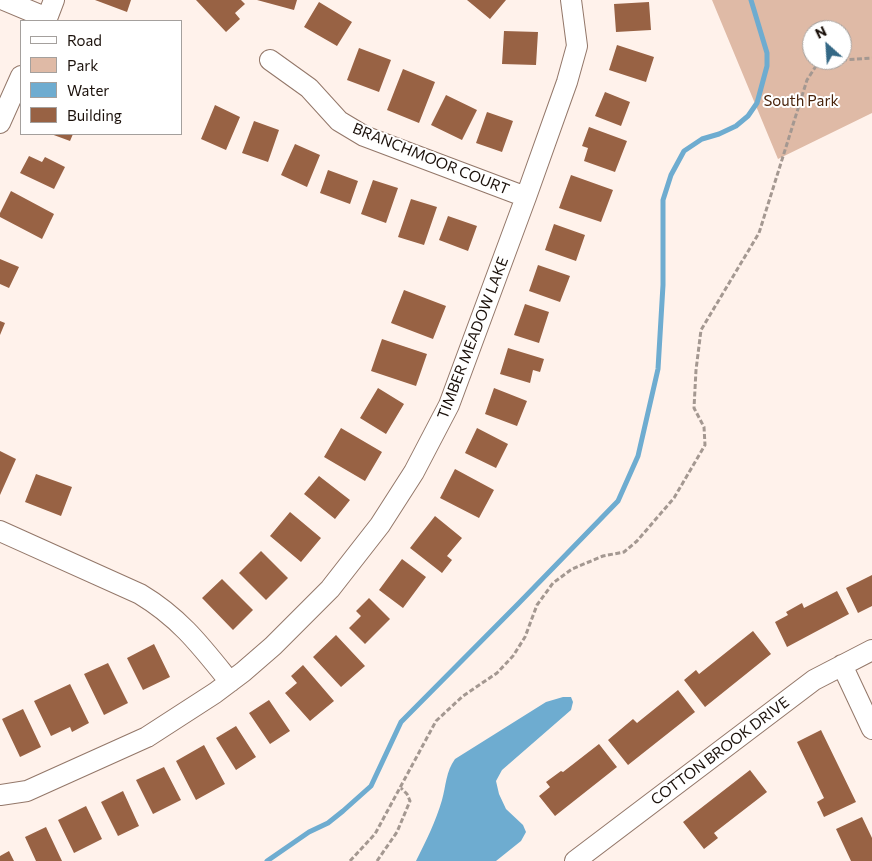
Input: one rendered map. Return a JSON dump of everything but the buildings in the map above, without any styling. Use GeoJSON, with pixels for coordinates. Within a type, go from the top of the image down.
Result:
{"type":"FeatureCollection","features":[{"type":"Feature","properties":{"kind":"street"},"geometry":{"type":"LineString","coordinates":[[4,0],[49,13]]}},
{"type":"Feature","properties":{"kind":"street","name":"TIMBER MEADOW LAKE"},"geometry":{"type":"LineString","coordinates":[[0,795],[27,791],[147,737],[215,693],[273,646],[330,589],[380,525],[414,472],[449,405],[526,198],[567,82],[577,46],[571,0]]}},
{"type":"Feature","properties":{"kind":"street","name":"BRANCHMOOR COURT"},"geometry":{"type":"LineString","coordinates":[[270,60],[309,88],[340,121],[364,136],[526,198]]}},
{"type":"Feature","properties":{"kind":"street"},"geometry":{"type":"LineString","coordinates":[[0,123],[20,78]]}},
{"type":"Feature","properties":{"kind":"street"},"geometry":{"type":"LineString","coordinates":[[0,531],[140,594],[160,606],[189,632],[230,682]]}},
{"type":"Feature","properties":{"kind":"street","name":"COTTON BROOK DRIVE"},"geometry":{"type":"LineString","coordinates":[[575,861],[814,680],[872,650]]}},
{"type":"Feature","properties":{"kind":"street"},"geometry":{"type":"LineString","coordinates":[[842,664],[872,729]]}},
{"type":"Feature","properties":{"kind":"path"},"geometry":{"type":"LineString","coordinates":[[852,59],[872,58]]}},
{"type":"Feature","properties":{"kind":"path"},"geometry":{"type":"LineString","coordinates":[[350,861],[375,834],[436,721],[463,696],[497,673],[513,656],[525,637],[537,606],[553,583],[572,569],[603,556],[624,552],[637,541],[674,498],[705,445],[704,427],[694,408],[696,370],[702,330],[758,233],[807,80],[813,70]]}},
{"type":"Feature","properties":{"kind":"path"},"geometry":{"type":"LineString","coordinates":[[377,861],[397,832],[410,802],[408,794],[401,788]]}},
{"type":"Feature","properties":{"kind":"green space","name":"South Park"},"geometry":{"type":"Polygon","coordinates":[[[712,0],[872,0],[872,113],[778,159],[712,0]]]}},
{"type":"Feature","properties":{"kind":"water"},"geometry":{"type":"Polygon","coordinates":[[[563,697],[571,697],[573,702],[571,710],[502,770],[496,781],[499,794],[506,809],[523,825],[526,832],[521,841],[496,861],[416,861],[437,816],[448,774],[455,759],[546,702],[563,697]]]}},
{"type":"Feature","properties":{"kind":"waterway"},"geometry":{"type":"LineString","coordinates":[[267,861],[309,832],[328,823],[371,786],[401,722],[618,501],[638,456],[658,369],[663,285],[663,200],[671,175],[684,151],[702,139],[736,126],[748,116],[757,103],[767,66],[767,53],[751,0]]}}]}
